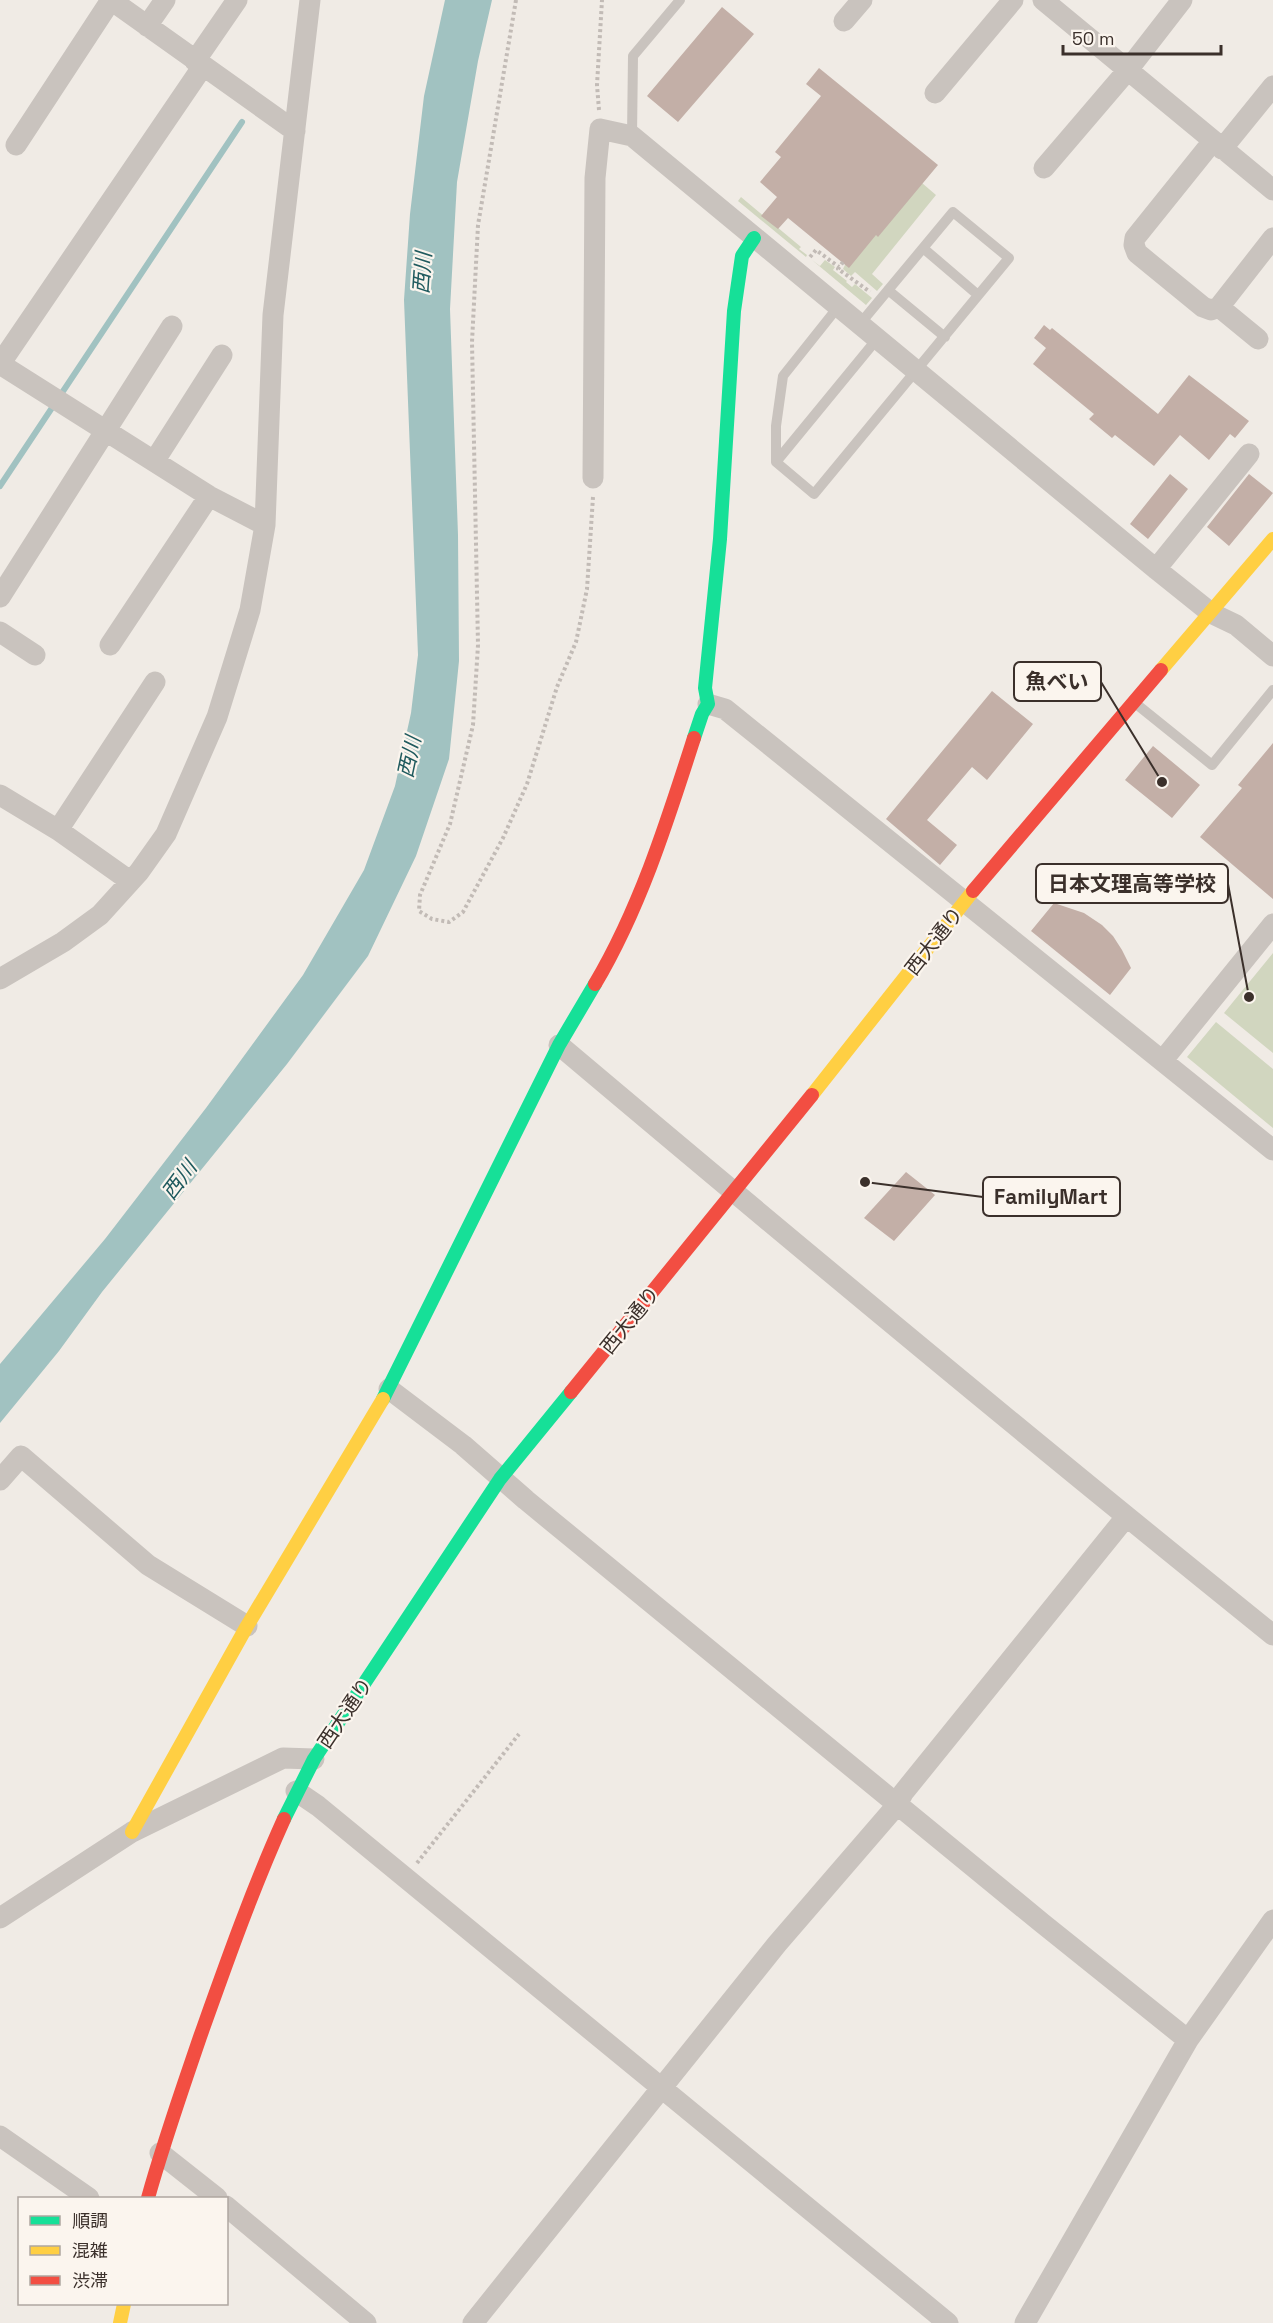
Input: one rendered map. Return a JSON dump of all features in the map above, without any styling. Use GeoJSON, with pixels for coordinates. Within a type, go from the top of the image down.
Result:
{"type":"FeatureCollection","features":[{"type":"Feature","properties":{"kind":"street"},"geometry":{"type":"LineString","coordinates":[[16,145],[111,0],[295,131]]}},
{"type":"Feature","properties":{"kind":"street"},"geometry":{"type":"LineString","coordinates":[[147,26],[165,0]]}},
{"type":"Feature","properties":{"kind":"street"},"geometry":{"type":"LineString","coordinates":[[237,0],[199,63],[0,364],[209,496],[265,525]]}},
{"type":"Feature","properties":{"kind":"street"},"geometry":{"type":"LineString","coordinates":[[0,979],[63,942],[100,915],[139,872],[166,834],[217,717],[250,610],[265,525],[273,315],[310,0]]}},
{"type":"Feature","properties":{"kind":"street"},"geometry":{"type":"LineString","coordinates":[[844,21],[862,0]]}},
{"type":"Feature","properties":{"kind":"street"},"geometry":{"type":"LineString","coordinates":[[935,93],[1013,0]]}},
{"type":"Feature","properties":{"kind":"street"},"geometry":{"type":"LineString","coordinates":[[1043,0],[1273,190]]}},
{"type":"Feature","properties":{"kind":"street"},"geometry":{"type":"LineString","coordinates":[[1044,168],[1127,71],[1182,0]]}},
{"type":"Feature","properties":{"kind":"street"},"geometry":{"type":"LineString","coordinates":[[1273,86],[1135,238],[1134,245],[1137,253],[1203,307],[1211,310],[1220,307],[1273,238]]}},
{"type":"Feature","properties":{"kind":"street"},"geometry":{"type":"LineString","coordinates":[[593,478],[595,178],[600,129],[632,136],[1156,569],[1211,613],[1236,625],[1273,656]]}},
{"type":"Feature","properties":{"kind":"street"},"geometry":{"type":"LineString","coordinates":[[132,1832],[247,1626],[389,1389],[559,1045],[599,977],[634,907],[673,803],[702,714],[708,704],[705,688],[720,539],[734,311],[742,256],[754,238]]}},
{"type":"Feature","properties":{"kind":"street"},"geometry":{"type":"LineString","coordinates":[[1220,307],[1258,339]]}},
{"type":"Feature","properties":{"kind":"street"},"geometry":{"type":"LineString","coordinates":[[0,597],[172,326]]}},
{"type":"Feature","properties":{"kind":"street"},"geometry":{"type":"LineString","coordinates":[[155,460],[222,355]]}},
{"type":"Feature","properties":{"kind":"street"},"geometry":{"type":"LineString","coordinates":[[1156,569],[1249,454]]}},
{"type":"Feature","properties":{"kind":"street"},"geometry":{"type":"LineString","coordinates":[[110,645],[209,496]]}},
{"type":"Feature","properties":{"kind":"street","name":"西大通り"},"geometry":{"type":"LineString","coordinates":[[149,2197],[160,2153],[250,1894],[296,1791],[314,1758],[500,1479],[734,1193],[964,902],[1273,539]]}},
{"type":"Feature","properties":{"kind":"street"},"geometry":{"type":"LineString","coordinates":[[0,633],[35,655]]}},
{"type":"Feature","properties":{"kind":"street"},"geometry":{"type":"LineString","coordinates":[[58,830],[155,682]]}},
{"type":"Feature","properties":{"kind":"street"},"geometry":{"type":"LineString","coordinates":[[708,704],[725,709],[1273,1150]]}},
{"type":"Feature","properties":{"kind":"street"},"geometry":{"type":"LineString","coordinates":[[0,795],[58,830],[130,881]]}},
{"type":"Feature","properties":{"kind":"street"},"geometry":{"type":"LineString","coordinates":[[1163,1060],[1273,924]]}},
{"type":"Feature","properties":{"kind":"street"},"geometry":{"type":"LineString","coordinates":[[559,1045],[1126,1517],[1273,1635]]}},
{"type":"Feature","properties":{"kind":"street"},"geometry":{"type":"LineString","coordinates":[[389,1389],[463,1445],[500,1479],[897,1805],[1188,2040]]}},
{"type":"Feature","properties":{"kind":"street"},"geometry":{"type":"LineString","coordinates":[[0,1480],[21,1456],[148,1565],[247,1626]]}},
{"type":"Feature","properties":{"kind":"street"},"geometry":{"type":"LineString","coordinates":[[473,2323],[777,1944],[897,1805],[903,1792],[1126,1517]]}},
{"type":"Feature","properties":{"kind":"street"},"geometry":{"type":"LineString","coordinates":[[0,1918],[132,1832],[283,1758],[314,1758]]}},
{"type":"Feature","properties":{"kind":"street"},"geometry":{"type":"LineString","coordinates":[[296,1791],[318,1806],[948,2323]]}},
{"type":"Feature","properties":{"kind":"street"},"geometry":{"type":"LineString","coordinates":[[1025,2323],[1188,2040],[1273,1920]]}},
{"type":"Feature","properties":{"kind":"street"},"geometry":{"type":"LineString","coordinates":[[0,2136],[86,2197]]}},
{"type":"Feature","properties":{"kind":"street"},"geometry":{"type":"LineString","coordinates":[[160,2153],[215,2197]]}},
{"type":"Feature","properties":{"kind":"street"},"geometry":{"type":"LineString","coordinates":[[228,2208],[366,2323]]}},
{"type":"Feature","properties":{"kind":"street"},"geometry":{"type":"LineString","coordinates":[[120,2323],[124,2305]]}},
{"type":"Feature","properties":{"kind":"lane"},"geometry":{"type":"LineString","coordinates":[[632,136],[633,56],[680,0]]}},
{"type":"Feature","properties":{"kind":"lane"},"geometry":{"type":"LineString","coordinates":[[838,308],[783,376],[776,426],[776,462],[814,494],[1009,258],[953,212],[859,325]]}},
{"type":"Feature","properties":{"kind":"lane"},"geometry":{"type":"LineString","coordinates":[[923,248],[978,296]]}},
{"type":"Feature","properties":{"kind":"lane"},"geometry":{"type":"LineString","coordinates":[[888,290],[945,337]]}},
{"type":"Feature","properties":{"kind":"lane"},"geometry":{"type":"LineString","coordinates":[[776,462],[877,339]]}},
{"type":"Feature","properties":{"kind":"lane"},"geometry":{"type":"LineString","coordinates":[[1135,703],[1212,765],[1273,690]]}},
{"type":"Feature","properties":{"kind":"path"},"geometry":{"type":"LineString","coordinates":[[516,0],[478,225],[472,342],[478,645],[473,725],[450,824],[420,895],[419,911],[432,919],[449,922],[463,912],[503,838],[527,784],[557,687],[576,642],[587,589],[593,478]]}},
{"type":"Feature","properties":{"kind":"path"},"geometry":{"type":"LineString","coordinates":[[600,129],[597,85],[602,0]]}},
{"type":"Feature","properties":{"kind":"path"},"geometry":{"type":"LineString","coordinates":[[825,257],[853,281],[854,279],[872,293]]}},
{"type":"Feature","properties":{"kind":"path"},"geometry":{"type":"LineString","coordinates":[[839,267],[843,262]]}},
{"type":"Feature","properties":{"kind":"path"},"geometry":{"type":"LineString","coordinates":[[405,1878],[519,1734]]}},
{"type":"Feature","properties":{"kind":"green space"},"geometry":{"type":"Polygon","coordinates":[[[922,183],[936,195],[872,274],[883,284],[877,291],[855,272],[851,276],[843,269],[864,225],[878,236],[922,183]]]}},
{"type":"Feature","properties":{"kind":"green space"},"geometry":{"type":"Polygon","coordinates":[[[741,197],[801,247],[799,249],[807,255],[806,257],[738,201],[741,197]]]}},
{"type":"Feature","properties":{"kind":"green space"},"geometry":{"type":"Polygon","coordinates":[[[812,260],[820,266],[825,260],[835,267],[833,270],[852,287],[855,284],[872,298],[866,305],[812,260]]]}},
{"type":"Feature","properties":{"kind":"green space"},"geometry":{"type":"Polygon","coordinates":[[[1273,953],[1273,1053],[1224,1013],[1273,953]]]}},
{"type":"Feature","properties":{"kind":"green space"},"geometry":{"type":"Polygon","coordinates":[[[1216,1022],[1273,1069],[1273,1128],[1187,1057],[1216,1022]]]}},
{"type":"Feature","properties":{"kind":"water","name":"西川"},"geometry":{"type":"Polygon","coordinates":[[[445,0],[492,0],[478,61],[457,182],[450,309],[458,535],[459,661],[449,759],[416,856],[368,956],[287,1064],[102,1292],[59,1351],[0,1423],[0,1364],[105,1239],[206,1108],[303,975],[364,870],[395,786],[411,713],[418,655],[404,300],[410,214],[424,96],[445,0]]]}},
{"type":"Feature","properties":{"kind":"building"},"geometry":{"type":"Polygon","coordinates":[[[722,7],[754,34],[678,122],[647,96],[722,7]]]}},
{"type":"Feature","properties":{"kind":"building"},"geometry":{"type":"Polygon","coordinates":[[[819,68],[938,165],[849,268],[788,218],[778,229],[761,216],[777,197],[760,182],[781,157],[775,152],[821,96],[806,84],[819,68]]]}},
{"type":"Feature","properties":{"kind":"building"},"geometry":{"type":"Polygon","coordinates":[[[1044,325],[1050,330],[1052,328],[1158,414],[1189,375],[1249,421],[1235,438],[1230,434],[1209,460],[1180,435],[1154,466],[1115,435],[1112,438],[1089,419],[1094,414],[1033,364],[1046,348],[1034,338],[1044,325]]]}},
{"type":"Feature","properties":{"kind":"building"},"geometry":{"type":"Polygon","coordinates":[[[1170,474],[1188,489],[1148,539],[1130,524],[1170,474]]]}},
{"type":"Feature","properties":{"kind":"building"},"geometry":{"type":"Polygon","coordinates":[[[1249,474],[1273,493],[1229,546],[1207,527],[1249,474]]]}},
{"type":"Feature","properties":{"kind":"building"},"geometry":{"type":"Polygon","coordinates":[[[992,691],[1033,724],[987,780],[972,767],[927,820],[957,845],[940,865],[886,819],[992,691]]]}},
{"type":"Feature","properties":{"kind":"building"},"geometry":{"type":"Polygon","coordinates":[[[1273,743],[1273,899],[1200,837],[1242,788],[1238,785],[1273,743]]]}},
{"type":"Feature","properties":{"kind":"building"},"geometry":{"type":"Polygon","coordinates":[[[1153,746],[1200,785],[1172,818],[1125,780],[1153,746]]]}},
{"type":"Feature","properties":{"kind":"building"},"geometry":{"type":"Polygon","coordinates":[[[1054,903],[1084,913],[1102,925],[1122,950],[1131,968],[1110,995],[1031,931],[1054,903]]]}},
{"type":"Feature","properties":{"kind":"building"},"geometry":{"type":"Polygon","coordinates":[[[906,1172],[935,1195],[894,1241],[864,1218],[906,1172]]]}},
{"type":"Feature","properties":{"kind":"waterway"},"geometry":{"type":"LineString","coordinates":[[0,486],[242,122]]}},
{"type":"Feature","properties":{"kind":"traffic: fast"},"geometry":{"type":"LineString","coordinates":[[694,738],[708,704],[705,688],[720,539],[734,311],[742,256],[754,238]]}},
{"type":"Feature","properties":{"kind":"traffic: fast"},"geometry":{"type":"LineString","coordinates":[[383,1399],[559,1045],[595,984]]}},
{"type":"Feature","properties":{"kind":"traffic: fast"},"geometry":{"type":"LineString","coordinates":[[284,1819],[314,1759],[500,1479],[571,1392]]}},
{"type":"Feature","properties":{"kind":"traffic: slow"},"geometry":{"type":"LineString","coordinates":[[1161,670],[1273,539]]}},
{"type":"Feature","properties":{"kind":"traffic: slow"},"geometry":{"type":"LineString","coordinates":[[812,1095],[973,891]]}},
{"type":"Feature","properties":{"kind":"traffic: slow"},"geometry":{"type":"LineString","coordinates":[[132,1832],[247,1626],[383,1399]]}},
{"type":"Feature","properties":{"kind":"traffic: slow"},"geometry":{"type":"LineString","coordinates":[[120,2323],[124,2305]]}},
{"type":"Feature","properties":{"kind":"traffic: jam"},"geometry":{"type":"LineString","coordinates":[[973,891],[1161,670]]}},
{"type":"Feature","properties":{"kind":"traffic: jam"},"geometry":{"type":"LineString","coordinates":[[595,984],[639,895],[663,833],[694,738]]}},
{"type":"Feature","properties":{"kind":"traffic: jam"},"geometry":{"type":"LineString","coordinates":[[571,1392],[812,1095]]}},
{"type":"Feature","properties":{"kind":"traffic: jam"},"geometry":{"type":"LineString","coordinates":[[148,2197],[200,2037],[250,1900],[284,1819]]}},
{"type":"Feature","properties":{"kind":"place","name":"魚べい"},"geometry":{"type":"Point","coordinates":[1162,782]}},
{"type":"Feature","properties":{"kind":"place","name":"日本文理高等学校"},"geometry":{"type":"Point","coordinates":[1249,997]}},
{"type":"Feature","properties":{"kind":"place","name":"FamilyMart"},"geometry":{"type":"Point","coordinates":[865,1182]}}]}
